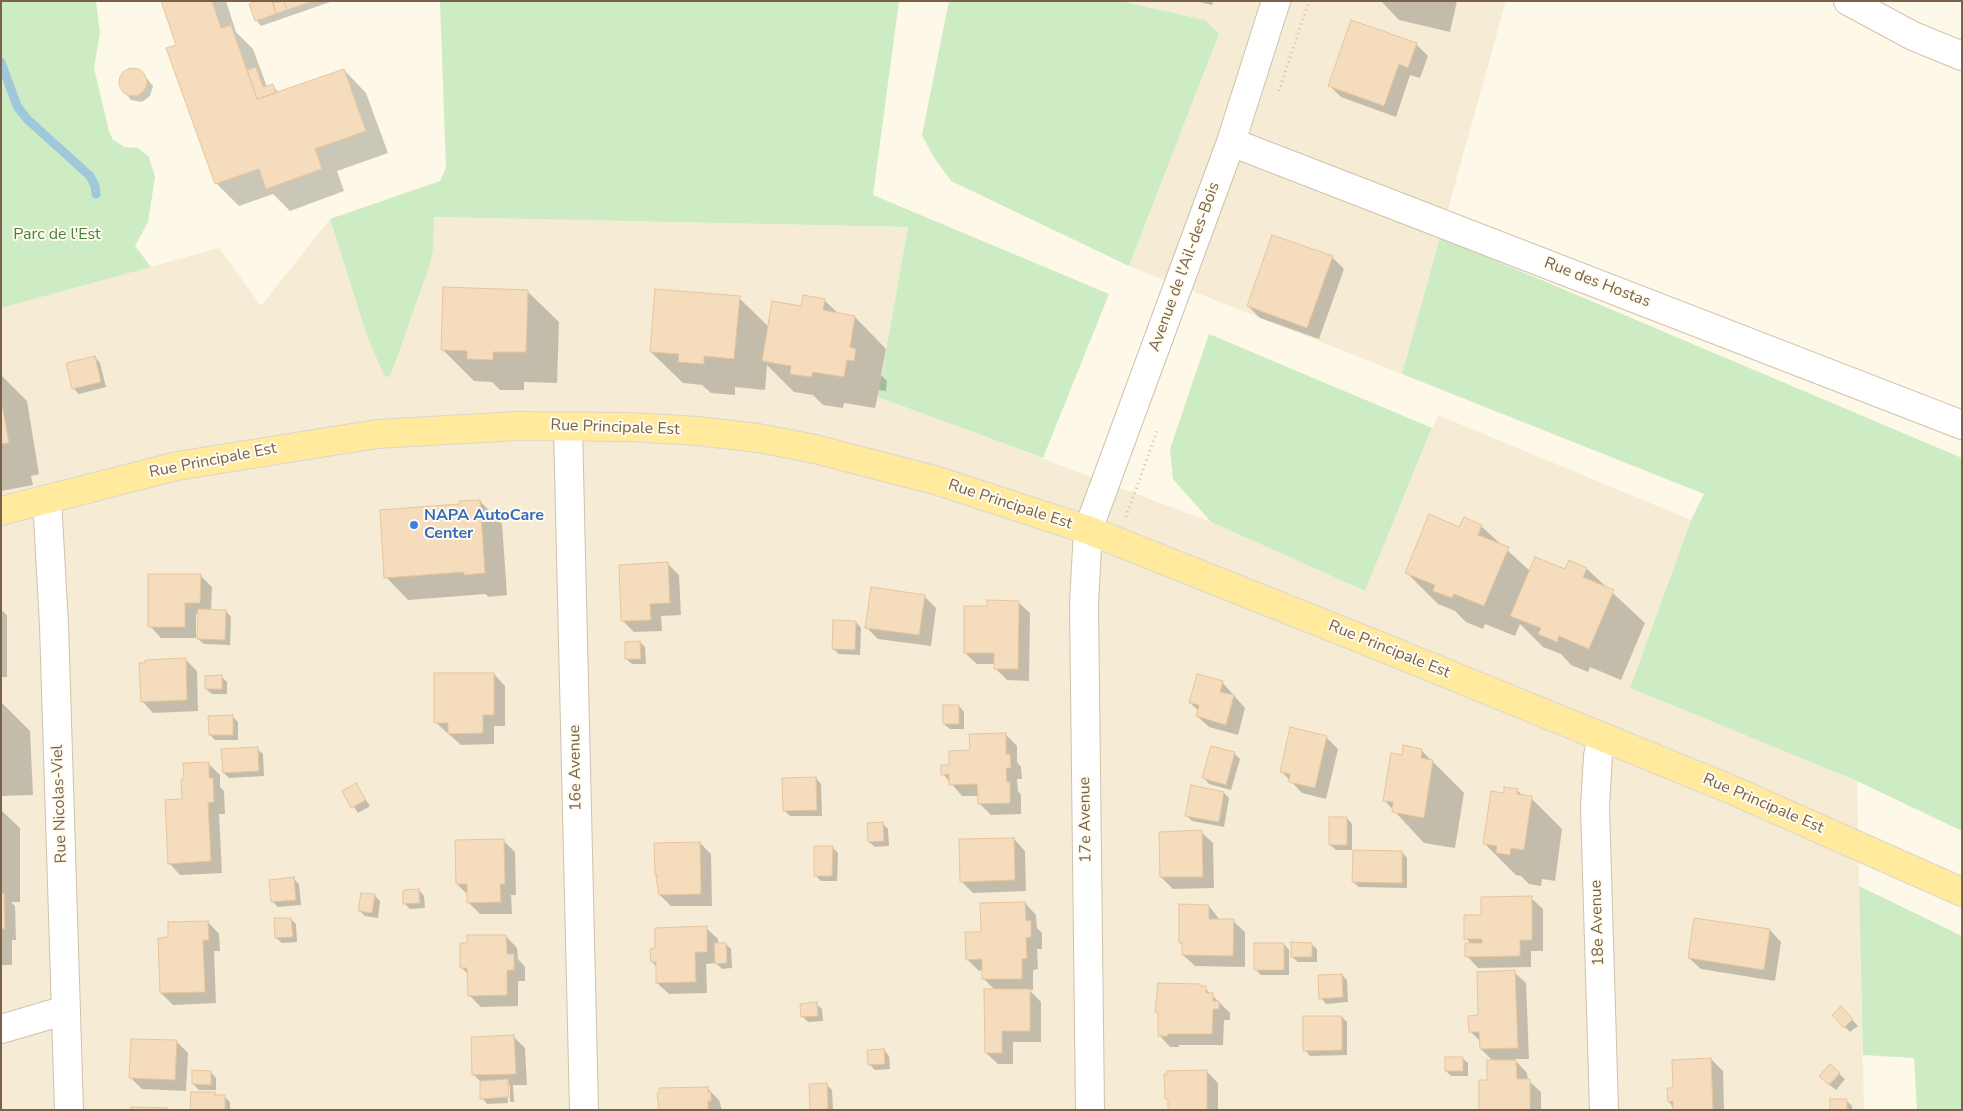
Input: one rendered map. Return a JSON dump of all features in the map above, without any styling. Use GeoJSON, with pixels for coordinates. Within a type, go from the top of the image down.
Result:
{"type":"FeatureCollection","features":[{"type":"Feature","properties":{"kind":"main road","name":"Rue Principale Est"},"geometry":{"type":"LineString","coordinates":[[1,511],[177,466],[378,434],[469,428],[568,426],[698,431],[758,438],[816,449],[938,481],[1088,530],[1730,789],[1962,892]]}},
{"type":"Feature","properties":{"kind":"street","name":"Avenue de l'Ail-des-Bois"},"geometry":{"type":"LineString","coordinates":[[1088,530],[1231,142],[1276,1]]}},
{"type":"Feature","properties":{"kind":"street"},"geometry":{"type":"LineString","coordinates":[[1848,1],[1913,36],[1962,56]]}},
{"type":"Feature","properties":{"kind":"street","name":"Rue des Hostas"},"geometry":{"type":"LineString","coordinates":[[1231,142],[1962,425]]}},
{"type":"Feature","properties":{"kind":"street","name":"16e Avenue"},"geometry":{"type":"LineString","coordinates":[[568,426],[584,1110]]}},
{"type":"Feature","properties":{"kind":"street","name":"Rue Nicolas-Viel"},"geometry":{"type":"LineString","coordinates":[[47,499],[54,625],[69,1110]]}},
{"type":"Feature","properties":{"kind":"street","name":"17e Avenue"},"geometry":{"type":"LineString","coordinates":[[1088,530],[1084,603],[1090,1110]]}},
{"type":"Feature","properties":{"kind":"street","name":"18e Avenue"},"geometry":{"type":"LineString","coordinates":[[1602,737],[1598,756],[1595,807],[1604,1110]]}},
{"type":"Feature","properties":{"kind":"street"},"geometry":{"type":"LineString","coordinates":[[1,1029],[66,1010]]}},
{"type":"Feature","properties":{"kind":"shaded area"},"geometry":{"type":"Polygon","coordinates":[[[1122,1],[1506,1],[1402,374],[1129,266],[1219,34],[1205,20],[1122,1]]]}},
{"type":"Feature","properties":{"kind":"shaded area"},"geometry":{"type":"Polygon","coordinates":[[[433,217],[908,227],[879,397],[1211,522],[1365,591],[1438,415],[1691,520],[1630,688],[1857,781],[1864,1110],[1,1110],[1,308],[219,248],[261,306],[330,219],[367,336],[384,376],[433,250],[433,217]]]}},
{"type":"Feature","properties":{"kind":"green space","name":"Parc de l'Est"},"geometry":{"type":"Polygon","coordinates":[[[1,1],[96,1],[100,33],[94,68],[109,131],[113,140],[125,147],[138,148],[149,157],[155,177],[148,222],[135,246],[151,267],[1,308],[1,1]]]}},
{"type":"Feature","properties":{"kind":"green space"},"geometry":{"type":"Polygon","coordinates":[[[440,1],[899,1],[873,195],[1109,294],[1043,458],[878,397],[908,227],[434,217],[433,250],[430,264],[390,377],[384,376],[367,336],[330,219],[440,181],[446,168],[440,1]]]}},
{"type":"Feature","properties":{"kind":"green space"},"geometry":{"type":"Polygon","coordinates":[[[949,1],[1121,1],[1205,20],[1219,34],[1129,266],[951,181],[933,156],[922,135],[949,1]]]}},
{"type":"Feature","properties":{"kind":"green space"},"geometry":{"type":"Polygon","coordinates":[[[1440,237],[1962,458],[1962,831],[1857,781],[1630,688],[1691,520],[1704,494],[1402,374],[1440,237]]]}},
{"type":"Feature","properties":{"kind":"green space"},"geometry":{"type":"Polygon","coordinates":[[[1209,334],[1432,428],[1365,591],[1211,522],[1173,479],[1170,449],[1209,334]]]}},
{"type":"Feature","properties":{"kind":"green space"},"geometry":{"type":"Polygon","coordinates":[[[1859,886],[1962,936],[1962,1110],[1917,1110],[1914,1058],[1863,1055],[1859,886]]]}},
{"type":"Feature","properties":{"kind":"building"},"geometry":{"type":"Polygon","coordinates":[[[161,1],[212,1],[221,28],[231,25],[257,99],[344,69],[366,131],[315,149],[322,169],[266,189],[259,169],[215,184],[166,48],[176,45],[161,1]]]}},
{"type":"Feature","properties":{"kind":"building"},"geometry":{"type":"Polygon","coordinates":[[[257,1],[272,1],[276,14],[255,21],[249,4],[257,1]]]}},
{"type":"Feature","properties":{"kind":"building"},"geometry":{"type":"Polygon","coordinates":[[[284,1],[287,10],[276,14],[273,3],[284,1]]]}},
{"type":"Feature","properties":{"kind":"building"},"geometry":{"type":"Polygon","coordinates":[[[284,1],[313,1],[287,10],[284,1]]]}},
{"type":"Feature","properties":{"kind":"building"},"geometry":{"type":"Polygon","coordinates":[[[1351,20],[1417,43],[1408,68],[1399,64],[1384,106],[1328,86],[1351,20]]]}},
{"type":"Feature","properties":{"kind":"building"},"geometry":{"type":"Polygon","coordinates":[[[256,67],[263,87],[273,84],[276,93],[257,99],[247,70],[256,67]]]}},
{"type":"Feature","properties":{"kind":"building"},"geometry":{"type":"Polygon","coordinates":[[[133,68],[143,72],[147,82],[143,92],[133,96],[123,92],[119,82],[123,72],[133,68]]]}},
{"type":"Feature","properties":{"kind":"building"},"geometry":{"type":"Polygon","coordinates":[[[1272,235],[1333,256],[1307,328],[1247,306],[1272,235]]]}},
{"type":"Feature","properties":{"kind":"building"},"geometry":{"type":"Polygon","coordinates":[[[443,287],[528,290],[526,352],[493,352],[493,360],[467,359],[467,351],[441,350],[443,287]]]}},
{"type":"Feature","properties":{"kind":"building"},"geometry":{"type":"Polygon","coordinates":[[[655,289],[740,296],[734,359],[704,356],[704,364],[678,362],[679,354],[650,352],[655,289]]]}},
{"type":"Feature","properties":{"kind":"building"},"geometry":{"type":"Polygon","coordinates":[[[803,295],[825,299],[823,310],[855,316],[850,347],[856,349],[854,361],[847,360],[844,377],[813,372],[811,377],[790,374],[791,366],[762,361],[772,301],[801,306],[803,295]]]}},
{"type":"Feature","properties":{"kind":"building"},"geometry":{"type":"Polygon","coordinates":[[[95,356],[101,382],[72,389],[66,363],[95,356]]]}},
{"type":"Feature","properties":{"kind":"building"},"geometry":{"type":"Polygon","coordinates":[[[1,399],[9,443],[1,444],[1,399]]]}},
{"type":"Feature","properties":{"kind":"building"},"geometry":{"type":"Polygon","coordinates":[[[480,500],[485,573],[464,575],[464,572],[384,578],[380,510],[459,504],[459,501],[480,500]]]}},
{"type":"Feature","properties":{"kind":"building"},"geometry":{"type":"Polygon","coordinates":[[[1429,514],[1459,527],[1464,517],[1482,525],[1478,535],[1509,547],[1484,606],[1454,594],[1452,598],[1433,591],[1435,585],[1405,573],[1429,514]]]}},
{"type":"Feature","properties":{"kind":"building"},"geometry":{"type":"Polygon","coordinates":[[[1535,557],[1565,569],[1569,560],[1587,568],[1583,577],[1614,590],[1589,649],[1559,636],[1557,642],[1538,634],[1541,628],[1510,616],[1535,557]]]}},
{"type":"Feature","properties":{"kind":"building"},"geometry":{"type":"Polygon","coordinates":[[[668,562],[670,603],[650,604],[651,620],[621,621],[619,565],[668,562]]]}},
{"type":"Feature","properties":{"kind":"building"},"geometry":{"type":"Polygon","coordinates":[[[148,574],[201,574],[200,603],[185,603],[185,627],[148,627],[148,574]]]}},
{"type":"Feature","properties":{"kind":"building"},"geometry":{"type":"Polygon","coordinates":[[[871,587],[925,595],[919,635],[865,628],[871,587]]]}},
{"type":"Feature","properties":{"kind":"building"},"geometry":{"type":"Polygon","coordinates":[[[987,600],[1019,601],[1018,669],[994,669],[994,653],[964,653],[964,606],[987,606],[987,600]]]}},
{"type":"Feature","properties":{"kind":"building"},"geometry":{"type":"Polygon","coordinates":[[[198,609],[226,610],[225,640],[197,639],[198,609]]]}},
{"type":"Feature","properties":{"kind":"building"},"geometry":{"type":"Polygon","coordinates":[[[833,620],[856,621],[855,650],[832,649],[833,620]]]}},
{"type":"Feature","properties":{"kind":"building"},"geometry":{"type":"Polygon","coordinates":[[[640,641],[641,659],[625,659],[625,642],[640,641]]]}},
{"type":"Feature","properties":{"kind":"building"},"geometry":{"type":"Polygon","coordinates":[[[186,658],[187,700],[141,702],[139,663],[145,663],[145,660],[186,658]]]}},
{"type":"Feature","properties":{"kind":"building"},"geometry":{"type":"Polygon","coordinates":[[[434,673],[494,673],[494,715],[483,715],[483,733],[448,734],[448,723],[434,723],[434,673]]]}},
{"type":"Feature","properties":{"kind":"building"},"geometry":{"type":"Polygon","coordinates":[[[1197,674],[1223,681],[1220,692],[1234,695],[1226,725],[1196,716],[1199,705],[1189,703],[1197,674]]]}},
{"type":"Feature","properties":{"kind":"building"},"geometry":{"type":"Polygon","coordinates":[[[222,675],[222,689],[205,689],[205,676],[222,675]]]}},
{"type":"Feature","properties":{"kind":"building"},"geometry":{"type":"Polygon","coordinates":[[[943,705],[959,705],[959,724],[943,724],[943,705]]]}},
{"type":"Feature","properties":{"kind":"building"},"geometry":{"type":"Polygon","coordinates":[[[233,715],[233,735],[209,735],[208,716],[233,715]]]}},
{"type":"Feature","properties":{"kind":"building"},"geometry":{"type":"Polygon","coordinates":[[[1290,727],[1327,736],[1315,788],[1289,782],[1290,774],[1280,772],[1290,727]]]}},
{"type":"Feature","properties":{"kind":"building"},"geometry":{"type":"Polygon","coordinates":[[[1006,733],[1006,754],[1010,754],[1011,768],[1006,768],[1007,782],[1010,782],[1010,803],[978,804],[977,784],[949,785],[949,774],[941,775],[941,765],[949,765],[949,751],[970,750],[969,734],[1006,733]]]}},
{"type":"Feature","properties":{"kind":"building"},"geometry":{"type":"Polygon","coordinates":[[[1403,745],[1422,749],[1421,758],[1433,760],[1424,818],[1392,812],[1393,802],[1383,801],[1391,753],[1402,755],[1403,745]]]}},
{"type":"Feature","properties":{"kind":"building"},"geometry":{"type":"Polygon","coordinates":[[[1211,746],[1235,752],[1226,785],[1202,778],[1211,746]]]}},
{"type":"Feature","properties":{"kind":"building"},"geometry":{"type":"Polygon","coordinates":[[[258,747],[259,771],[223,773],[221,749],[258,747]]]}},
{"type":"Feature","properties":{"kind":"building"},"geometry":{"type":"Polygon","coordinates":[[[209,762],[209,778],[213,778],[214,802],[208,803],[211,861],[168,864],[165,800],[182,799],[181,779],[184,779],[183,763],[209,762]]]}},
{"type":"Feature","properties":{"kind":"building"},"geometry":{"type":"Polygon","coordinates":[[[816,777],[817,810],[783,811],[782,778],[816,777]]]}},
{"type":"Feature","properties":{"kind":"building"},"geometry":{"type":"Polygon","coordinates":[[[356,783],[366,800],[351,808],[342,791],[356,783]]]}},
{"type":"Feature","properties":{"kind":"building"},"geometry":{"type":"Polygon","coordinates":[[[1191,785],[1224,792],[1219,822],[1185,816],[1191,785]]]}},
{"type":"Feature","properties":{"kind":"building"},"geometry":{"type":"Polygon","coordinates":[[[1504,787],[1518,789],[1517,794],[1532,796],[1524,850],[1511,848],[1510,855],[1496,853],[1497,846],[1483,844],[1491,791],[1504,793],[1504,787]]]}},
{"type":"Feature","properties":{"kind":"building"},"geometry":{"type":"Polygon","coordinates":[[[1329,817],[1347,817],[1347,845],[1329,845],[1329,817]]]}},
{"type":"Feature","properties":{"kind":"building"},"geometry":{"type":"Polygon","coordinates":[[[883,822],[884,841],[868,842],[867,823],[883,822]]]}},
{"type":"Feature","properties":{"kind":"building"},"geometry":{"type":"Polygon","coordinates":[[[1202,830],[1203,877],[1160,877],[1159,832],[1202,830]]]}},
{"type":"Feature","properties":{"kind":"building"},"geometry":{"type":"Polygon","coordinates":[[[1014,838],[1015,880],[960,882],[959,839],[1014,838]]]}},
{"type":"Feature","properties":{"kind":"building"},"geometry":{"type":"Polygon","coordinates":[[[504,839],[505,884],[500,884],[501,902],[467,903],[467,884],[456,884],[455,840],[504,839]]]}},
{"type":"Feature","properties":{"kind":"building"},"geometry":{"type":"Polygon","coordinates":[[[700,842],[701,894],[659,895],[656,877],[658,875],[655,875],[654,843],[700,842]]]}},
{"type":"Feature","properties":{"kind":"building"},"geometry":{"type":"Polygon","coordinates":[[[814,846],[833,846],[832,876],[814,876],[814,846]]]}},
{"type":"Feature","properties":{"kind":"building"},"geometry":{"type":"Polygon","coordinates":[[[1353,850],[1402,851],[1402,883],[1352,882],[1353,850]]]}},
{"type":"Feature","properties":{"kind":"building"},"geometry":{"type":"Polygon","coordinates":[[[294,877],[296,900],[271,902],[269,880],[294,877]]]}},
{"type":"Feature","properties":{"kind":"building"},"geometry":{"type":"Polygon","coordinates":[[[419,889],[420,903],[403,904],[403,890],[419,889]]]}},
{"type":"Feature","properties":{"kind":"building"},"geometry":{"type":"Polygon","coordinates":[[[4,893],[5,929],[1,929],[1,894],[4,893]]]}},
{"type":"Feature","properties":{"kind":"building"},"geometry":{"type":"Polygon","coordinates":[[[361,893],[375,894],[372,913],[358,911],[361,893]]]}},
{"type":"Feature","properties":{"kind":"building"},"geometry":{"type":"Polygon","coordinates":[[[1532,896],[1532,940],[1520,940],[1520,956],[1465,957],[1465,943],[1482,943],[1482,939],[1464,939],[1464,915],[1481,915],[1481,897],[1532,896]]]}},
{"type":"Feature","properties":{"kind":"building"},"geometry":{"type":"Polygon","coordinates":[[[1025,902],[1026,921],[1031,920],[1031,937],[1026,938],[1027,958],[1022,959],[1022,979],[982,979],[982,959],[966,960],[965,932],[981,932],[980,903],[1025,902]]]}},
{"type":"Feature","properties":{"kind":"building"},"geometry":{"type":"Polygon","coordinates":[[[1179,904],[1209,905],[1209,919],[1234,919],[1233,956],[1182,955],[1182,943],[1179,943],[1179,904]]]}},
{"type":"Feature","properties":{"kind":"building"},"geometry":{"type":"Polygon","coordinates":[[[274,918],[291,918],[293,937],[275,938],[274,918]]]}},
{"type":"Feature","properties":{"kind":"building"},"geometry":{"type":"Polygon","coordinates":[[[1694,918],[1770,929],[1764,970],[1688,958],[1694,918]]]}},
{"type":"Feature","properties":{"kind":"building"},"geometry":{"type":"Polygon","coordinates":[[[208,921],[209,940],[203,940],[205,992],[160,993],[158,938],[168,937],[168,922],[208,921]]]}},
{"type":"Feature","properties":{"kind":"building"},"geometry":{"type":"Polygon","coordinates":[[[707,926],[707,952],[695,952],[696,982],[656,983],[656,962],[651,962],[650,949],[655,948],[655,928],[707,926]]]}},
{"type":"Feature","properties":{"kind":"building"},"geometry":{"type":"Polygon","coordinates":[[[467,935],[506,935],[507,954],[514,954],[514,970],[507,970],[507,995],[468,996],[467,968],[460,968],[460,943],[467,943],[467,935]]]}},
{"type":"Feature","properties":{"kind":"building"},"geometry":{"type":"Polygon","coordinates":[[[1291,942],[1312,943],[1312,957],[1291,957],[1291,942]]]}},
{"type":"Feature","properties":{"kind":"building"},"geometry":{"type":"Polygon","coordinates":[[[714,943],[726,943],[727,963],[715,964],[714,943]]]}},
{"type":"Feature","properties":{"kind":"building"},"geometry":{"type":"Polygon","coordinates":[[[1254,943],[1284,943],[1284,970],[1254,970],[1254,943]]]}},
{"type":"Feature","properties":{"kind":"building"},"geometry":{"type":"Polygon","coordinates":[[[1515,970],[1518,1048],[1480,1049],[1479,1032],[1469,1032],[1468,1016],[1478,1015],[1477,972],[1515,970]]]}},
{"type":"Feature","properties":{"kind":"building"},"geometry":{"type":"Polygon","coordinates":[[[1342,974],[1343,997],[1319,999],[1318,975],[1342,974]]]}},
{"type":"Feature","properties":{"kind":"building"},"geometry":{"type":"Polygon","coordinates":[[[1158,983],[1200,984],[1200,986],[1206,986],[1206,993],[1213,993],[1213,1001],[1219,1001],[1219,1009],[1213,1009],[1212,1034],[1168,1034],[1168,1036],[1158,1036],[1158,1012],[1155,1012],[1158,983]]]}},
{"type":"Feature","properties":{"kind":"building"},"geometry":{"type":"Polygon","coordinates":[[[984,989],[1030,989],[1030,1031],[1002,1031],[1002,1053],[985,1053],[984,989]]]}},
{"type":"Feature","properties":{"kind":"building"},"geometry":{"type":"Polygon","coordinates":[[[817,1002],[818,1016],[801,1017],[800,1004],[817,1002]]]}},
{"type":"Feature","properties":{"kind":"building"},"geometry":{"type":"Polygon","coordinates":[[[1841,1006],[1853,1019],[1844,1028],[1832,1015],[1841,1006]]]}},
{"type":"Feature","properties":{"kind":"building"},"geometry":{"type":"Polygon","coordinates":[[[1303,1016],[1342,1016],[1342,1050],[1303,1051],[1303,1016]]]}},
{"type":"Feature","properties":{"kind":"building"},"geometry":{"type":"Polygon","coordinates":[[[514,1035],[516,1074],[472,1075],[471,1037],[514,1035]]]}},
{"type":"Feature","properties":{"kind":"building"},"geometry":{"type":"Polygon","coordinates":[[[131,1039],[177,1040],[175,1080],[129,1078],[131,1039]]]}},
{"type":"Feature","properties":{"kind":"building"},"geometry":{"type":"Polygon","coordinates":[[[884,1049],[885,1064],[868,1065],[867,1050],[884,1049]]]}},
{"type":"Feature","properties":{"kind":"building"},"geometry":{"type":"Polygon","coordinates":[[[1445,1057],[1463,1057],[1463,1071],[1445,1071],[1445,1057]]]}},
{"type":"Feature","properties":{"kind":"building"},"geometry":{"type":"Polygon","coordinates":[[[1711,1058],[1713,1110],[1673,1110],[1673,1101],[1668,1102],[1667,1088],[1673,1088],[1672,1060],[1711,1058]]]}},
{"type":"Feature","properties":{"kind":"building"},"geometry":{"type":"Polygon","coordinates":[[[1487,1060],[1516,1060],[1517,1079],[1530,1079],[1530,1110],[1479,1110],[1479,1080],[1487,1080],[1487,1060]]]}},
{"type":"Feature","properties":{"kind":"building"},"geometry":{"type":"Polygon","coordinates":[[[1830,1064],[1840,1073],[1829,1085],[1819,1076],[1830,1064]]]}},
{"type":"Feature","properties":{"kind":"building"},"geometry":{"type":"Polygon","coordinates":[[[192,1070],[211,1071],[211,1085],[192,1084],[192,1070]]]}},
{"type":"Feature","properties":{"kind":"building"},"geometry":{"type":"Polygon","coordinates":[[[1207,1070],[1207,1110],[1168,1110],[1168,1099],[1165,1099],[1164,1074],[1167,1074],[1167,1071],[1207,1070]]]}},
{"type":"Feature","properties":{"kind":"building"},"geometry":{"type":"Polygon","coordinates":[[[508,1079],[509,1097],[480,1099],[480,1081],[508,1079]]]}},
{"type":"Feature","properties":{"kind":"building"},"geometry":{"type":"Polygon","coordinates":[[[827,1083],[828,1109],[810,1110],[809,1084],[827,1083]]]}},
{"type":"Feature","properties":{"kind":"building"},"geometry":{"type":"Polygon","coordinates":[[[708,1087],[708,1092],[711,1092],[711,1101],[708,1101],[708,1110],[659,1110],[657,1093],[659,1093],[659,1088],[708,1087]]]}},
{"type":"Feature","properties":{"kind":"building"},"geometry":{"type":"Polygon","coordinates":[[[191,1092],[215,1092],[215,1095],[225,1095],[225,1110],[190,1110],[191,1092]]]}},
{"type":"Feature","properties":{"kind":"building"},"geometry":{"type":"Polygon","coordinates":[[[1830,1099],[1847,1099],[1847,1110],[1830,1110],[1830,1099]]]}},
{"type":"Feature","properties":{"kind":"building"},"geometry":{"type":"Polygon","coordinates":[[[131,1107],[168,1108],[168,1110],[131,1110],[131,1107]]]}},
{"type":"Feature","properties":{"kind":"waterway"},"geometry":{"type":"LineString","coordinates":[[1,62],[17,106],[27,119],[90,176],[95,186],[96,194]]}},
{"type":"Feature","properties":{"kind":"place","name":"NAPA AutoCare Center"},"geometry":{"type":"Point","coordinates":[414,525]}}]}
